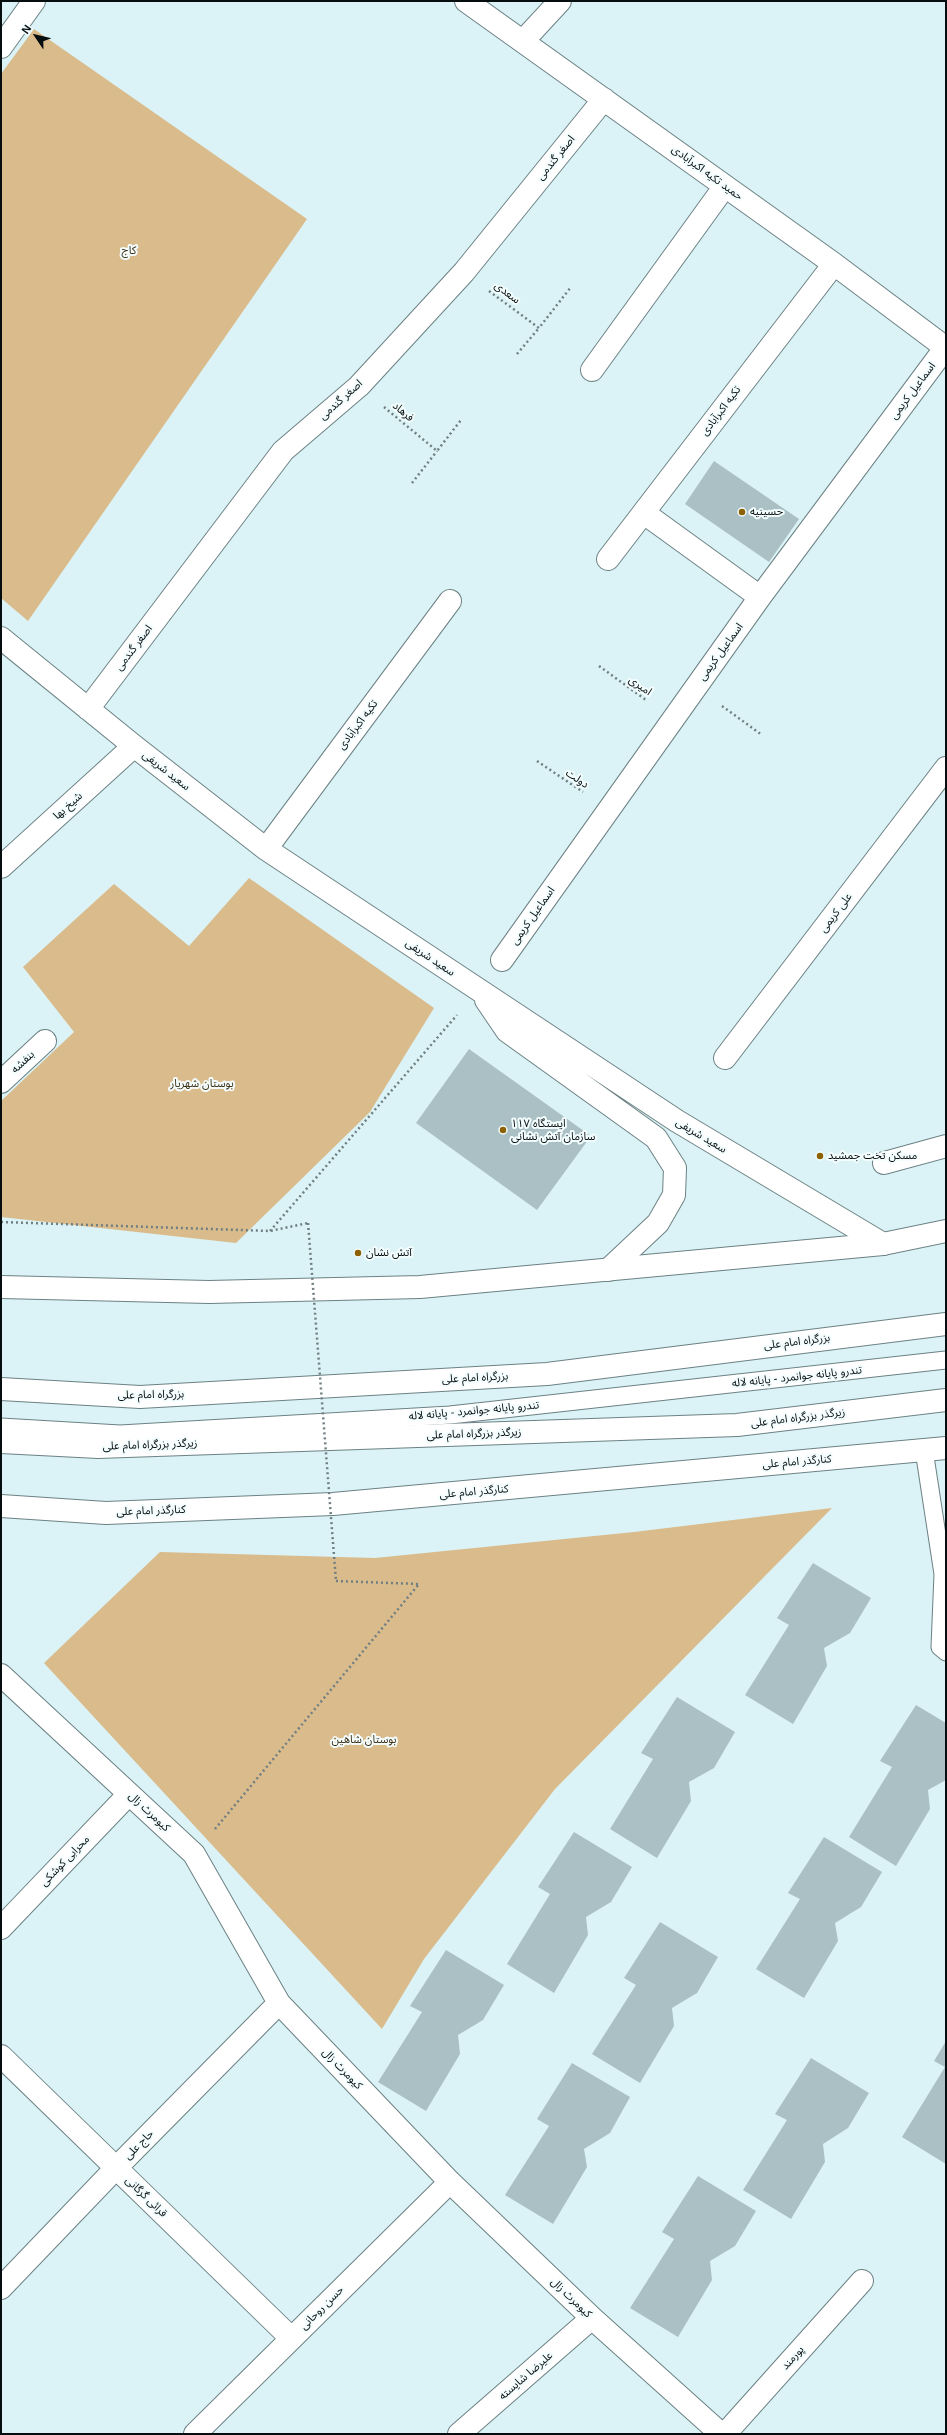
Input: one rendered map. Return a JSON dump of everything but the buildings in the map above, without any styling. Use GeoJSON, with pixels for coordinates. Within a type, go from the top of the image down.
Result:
{"type":"FeatureCollection","features":[{"type":"Feature","properties":{"kind":"main road"},"geometry":{"type":"LineString","coordinates":[[1,47],[34,1]]}},
{"type":"Feature","properties":{"kind":"main road","name":"حمید تکیه اکبرآبادی"},"geometry":{"type":"LineString","coordinates":[[466,1],[834,264],[946,348]]}},
{"type":"Feature","properties":{"kind":"main road"},"geometry":{"type":"LineString","coordinates":[[523,41],[560,1]]}},
{"type":"Feature","properties":{"kind":"main road","name":"اصغر گندمی"},"geometry":{"type":"LineString","coordinates":[[88,709],[283,451],[359,386],[464,272],[604,99]]}},
{"type":"Feature","properties":{"kind":"main road"},"geometry":{"type":"LineString","coordinates":[[592,370],[725,186]]}},
{"type":"Feature","properties":{"kind":"main road","name":"تکیه اکبرآبادی"},"geometry":{"type":"LineString","coordinates":[[608,559],[834,264]]}},
{"type":"Feature","properties":{"kind":"main road","name":"اسماعیل کریمی"},"geometry":{"type":"LineString","coordinates":[[502,960],[760,597],[946,348]]}},
{"type":"Feature","properties":{"kind":"main road"},"geometry":{"type":"LineString","coordinates":[[644,513],[760,597]]}},
{"type":"Feature","properties":{"kind":"main road","name":"تکیه اکبرآبادی"},"geometry":{"type":"LineString","coordinates":[[266,848],[450,601]]}},
{"type":"Feature","properties":{"kind":"main road","name":"سعید شریفی"},"geometry":{"type":"LineString","coordinates":[[1,638],[134,746],[266,848],[479,991],[677,1121],[883,1244]]}},
{"type":"Feature","properties":{"kind":"main road","name":"شیخ بها"},"geometry":{"type":"LineString","coordinates":[[1,867],[134,746]]}},
{"type":"Feature","properties":{"kind":"main road","name":"علی کریمی"},"geometry":{"type":"LineString","coordinates":[[725,1058],[946,768]]}},
{"type":"Feature","properties":{"kind":"main road"},"geometry":{"type":"LineString","coordinates":[[479,991],[507,1031],[656,1138],[675,1168],[674,1195],[658,1223],[608,1270]]}},
{"type":"Feature","properties":{"kind":"main road","name":"بنفشه"},"geometry":{"type":"LineString","coordinates":[[1,1082],[45,1041]]}},
{"type":"Feature","properties":{"kind":"main road"},"geometry":{"type":"LineString","coordinates":[[884,1163],[946,1146]]}},
{"type":"Feature","properties":{"kind":"main road"},"geometry":{"type":"LineString","coordinates":[[1,1287],[209,1292],[420,1287],[883,1244],[946,1231]]}},
{"type":"Feature","properties":{"kind":"main road","name":"بزرگراه امام علی"},"geometry":{"type":"LineString","coordinates":[[1,1389],[140,1397],[547,1374],[946,1324]]}},
{"type":"Feature","properties":{"kind":"main road","name":"زیرگذر بزرگراه امام علی"},"geometry":{"type":"LineString","coordinates":[[1,1442],[98,1447],[737,1425],[946,1400]]}},
{"type":"Feature","properties":{"kind":"main road","name":"کنارگذر امام علی"},"geometry":{"type":"LineString","coordinates":[[1,1506],[106,1513],[333,1504],[946,1448]]}},
{"type":"Feature","properties":{"kind":"main road","name":"کیومرث زال"},"geometry":{"type":"LineString","coordinates":[[1,1675],[194,1854],[279,2003],[450,2182],[592,2318],[720,2434]]}},
{"type":"Feature","properties":{"kind":"main road","name":"محرابی کوشکی"},"geometry":{"type":"LineString","coordinates":[[1,1928],[129,1794]]}},
{"type":"Feature","properties":{"kind":"main road","name":"حاج علی"},"geometry":{"type":"LineString","coordinates":[[1,2288],[116,2168],[279,2003]]}},
{"type":"Feature","properties":{"kind":"main road","name":"قرائی گرگانی"},"geometry":{"type":"LineString","coordinates":[[1,2056],[291,2338]]}},
{"type":"Feature","properties":{"kind":"main road","name":"حسن روحانی"},"geometry":{"type":"LineString","coordinates":[[195,2434],[450,2182]]}},
{"type":"Feature","properties":{"kind":"main road","name":"پورمند"},"geometry":{"type":"LineString","coordinates":[[725,2434],[862,2281]]}},
{"type":"Feature","properties":{"kind":"main road","name":"علیرضا شایسته"},"geometry":{"type":"LineString","coordinates":[[459,2434],[592,2318]]}},
{"type":"Feature","properties":{"kind":"lane","name":"تندرو پایانه جوانمرد - پایانه لاله"},"geometry":{"type":"LineString","coordinates":[[1,1427],[120,1434],[450,1415],[946,1360]]}},
{"type":"Feature","properties":{"kind":"lane"},"geometry":{"type":"LineString","coordinates":[[924,1450],[943,1574],[940,1647],[946,1652]]}},
{"type":"Feature","properties":{"kind":"path","name":"سعدی"},"geometry":{"type":"LineString","coordinates":[[464,272],[539,328]]}},
{"type":"Feature","properties":{"kind":"path"},"geometry":{"type":"LineString","coordinates":[[517,354],[571,287]]}},
{"type":"Feature","properties":{"kind":"path","name":"فرهاد"},"geometry":{"type":"LineString","coordinates":[[359,386],[437,451]]}},
{"type":"Feature","properties":{"kind":"path"},"geometry":{"type":"LineString","coordinates":[[412,483],[461,420]]}},
{"type":"Feature","properties":{"kind":"path","name":"امیری"},"geometry":{"type":"LineString","coordinates":[[599,666],[673,719]]}},
{"type":"Feature","properties":{"kind":"path"},"geometry":{"type":"LineString","coordinates":[[696,687],[762,735]]}},
{"type":"Feature","properties":{"kind":"path","name":"دولت"},"geometry":{"type":"LineString","coordinates":[[538,761],[608,809]]}},
{"type":"Feature","properties":{"kind":"path"},"geometry":{"type":"LineString","coordinates":[[270,1230],[479,991]]}},
{"type":"Feature","properties":{"kind":"path"},"geometry":{"type":"LineString","coordinates":[[1,1222],[270,1230],[308,1223],[336,1581],[419,1584],[194,1854]]}},
{"type":"Feature","properties":{"kind":"green space","name":"کاج"},"geometry":{"type":"Polygon","coordinates":[[[34,29],[307,219],[28,621],[1,598],[1,74],[34,29]]]}},
{"type":"Feature","properties":{"kind":"green space","name":"بوستان شهریار"},"geometry":{"type":"Polygon","coordinates":[[[249,878],[434,1008],[370,1112],[236,1243],[1,1217],[1,1101],[74,1032],[23,967],[114,884],[189,946],[249,878]]]}},
{"type":"Feature","properties":{"kind":"green space","name":"بوستان شاهین"},"geometry":{"type":"Polygon","coordinates":[[[832,1508],[555,1789],[424,1959],[382,2029],[44,1663],[160,1552],[375,1558],[634,1532],[832,1508]]]}},
{"type":"Feature","properties":{"kind":"place","name":"حسینیه"},"geometry":{"type":"Point","coordinates":[742,512]}},
{"type":"Feature","properties":{"kind":"place","name":"ایستگاه ۱۱۷ سازمان آتش نشانی"},"geometry":{"type":"Point","coordinates":[503,1130]}},
{"type":"Feature","properties":{"kind":"place","name":"مسکن تخت جمشید"},"geometry":{"type":"Point","coordinates":[820,1156]}},
{"type":"Feature","properties":{"kind":"place","name":"آتش نشان"},"geometry":{"type":"Point","coordinates":[358,1253]}}]}
